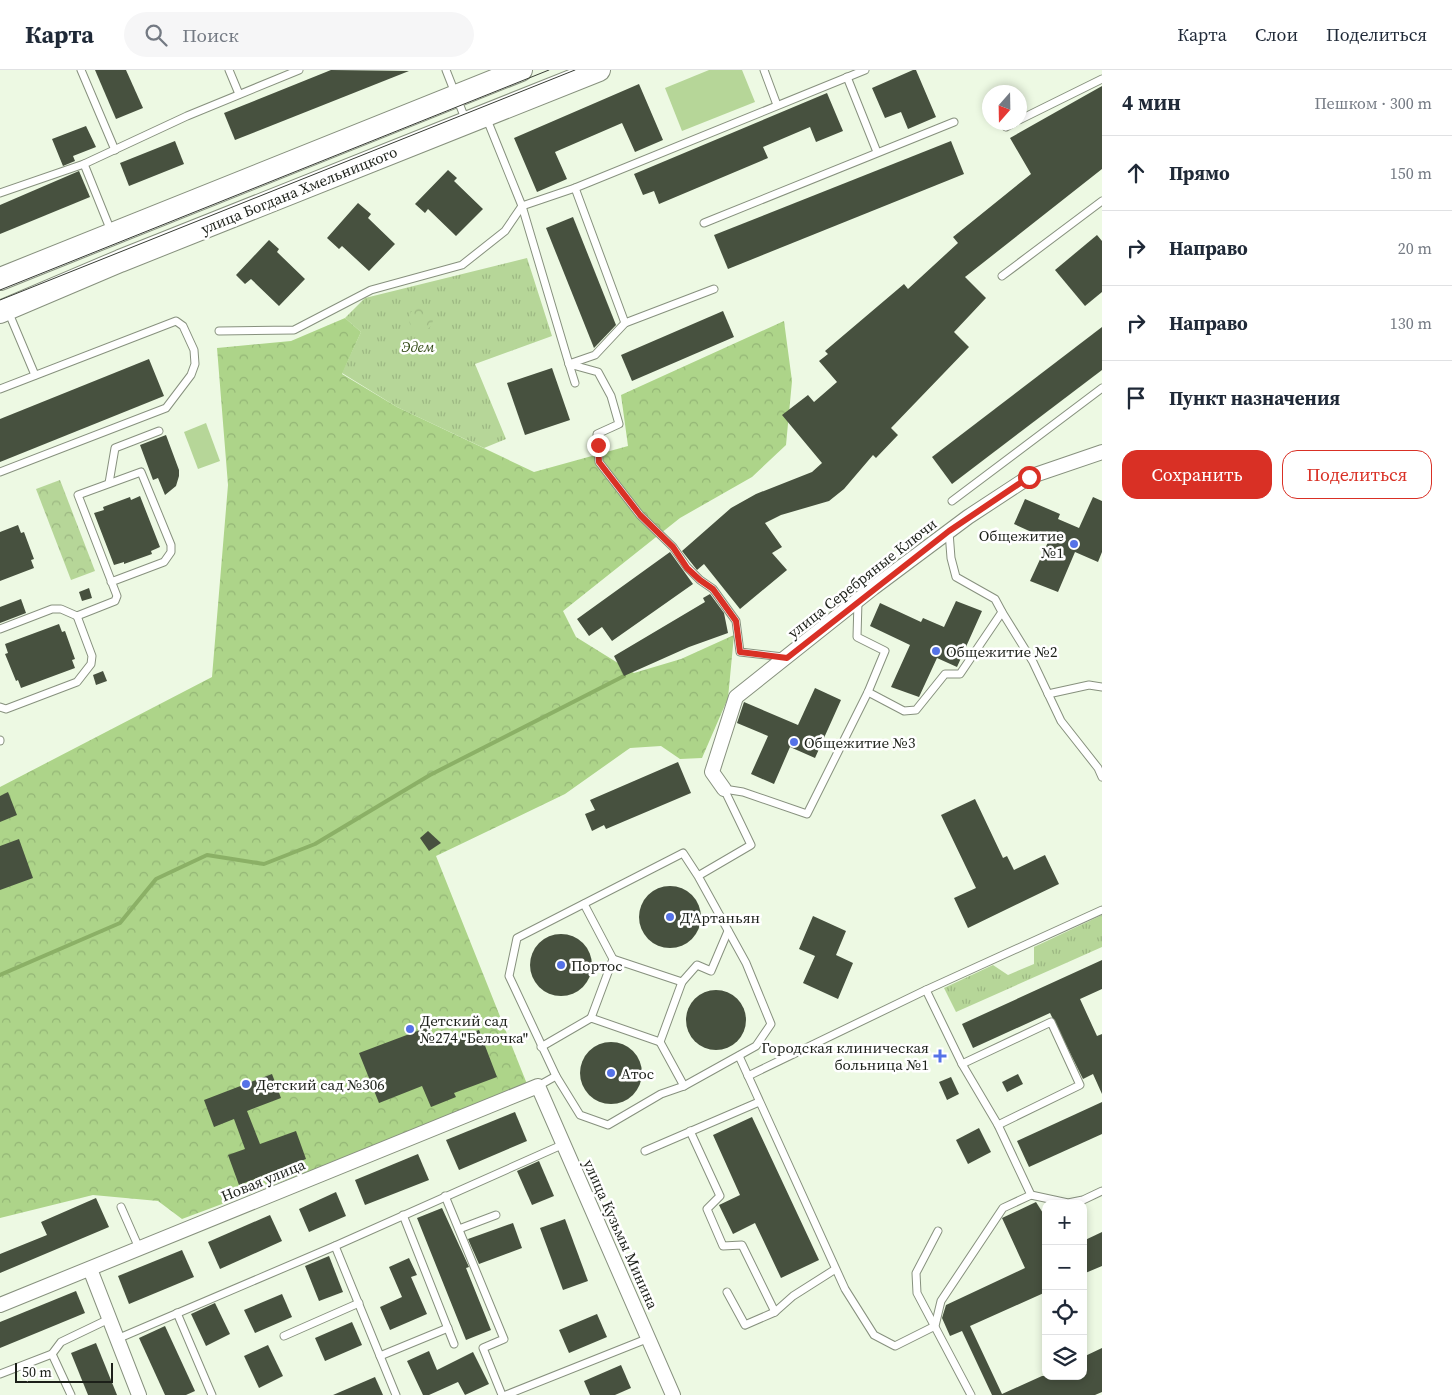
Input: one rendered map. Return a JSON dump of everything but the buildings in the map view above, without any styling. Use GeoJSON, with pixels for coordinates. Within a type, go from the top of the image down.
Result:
{"type":"FeatureCollection","features":[{"type":"Feature","properties":{"kind":"highway","name":"улица Богдана Хмельницкого"},"geometry":{"type":"LineString","coordinates":[[0,279],[521,70]]}},
{"type":"Feature","properties":{"kind":"highway","name":"улица Богдана Хмельницкого"},"geometry":{"type":"LineString","coordinates":[[3,310],[120,261],[599,70]]}},
{"type":"Feature","properties":{"kind":"street","name":"улица Серебряные Ключи"},"geometry":{"type":"LineString","coordinates":[[724,789],[712,772],[736,697],[858,600],[949,531],[1029,477],[1102,452]]}},
{"type":"Feature","properties":{"kind":"street","name":"улица Кузьмы Минина"},"geometry":{"type":"LineString","coordinates":[[538,1086],[673,1395]]}},
{"type":"Feature","properties":{"kind":"street","name":"Новая улица"},"geometry":{"type":"LineString","coordinates":[[0,1305],[538,1086]]}},
{"type":"Feature","properties":{"kind":"street"},"geometry":{"type":"LineString","coordinates":[[90,1269],[139,1395]]}},
{"type":"Feature","properties":{"kind":"lane"},"geometry":{"type":"LineString","coordinates":[[81,70],[115,150]]}},
{"type":"Feature","properties":{"kind":"lane"},"geometry":{"type":"LineString","coordinates":[[229,70],[239,94]]}},
{"type":"Feature","properties":{"kind":"lane"},"geometry":{"type":"LineString","coordinates":[[0,193],[84,164],[187,116],[300,70]]}},
{"type":"Feature","properties":{"kind":"lane"},"geometry":{"type":"LineString","coordinates":[[446,70],[456,96],[476,120],[522,206],[575,382]]}},
{"type":"Feature","properties":{"kind":"lane"},"geometry":{"type":"LineString","coordinates":[[764,70],[777,105]]}},
{"type":"Feature","properties":{"kind":"lane"},"geometry":{"type":"LineString","coordinates":[[219,331],[294,330],[371,290],[462,265],[505,231],[522,206],[575,188],[865,70]]}},
{"type":"Feature","properties":{"kind":"lane"},"geometry":{"type":"LineString","coordinates":[[847,77],[877,152]]}},
{"type":"Feature","properties":{"kind":"lane"},"geometry":{"type":"LineString","coordinates":[[1027,116],[1102,78]]}},
{"type":"Feature","properties":{"kind":"lane"},"geometry":{"type":"LineString","coordinates":[[704,223],[954,122]]}},
{"type":"Feature","properties":{"kind":"lane"},"geometry":{"type":"LineString","coordinates":[[84,164],[103,216],[112,233]]}},
{"type":"Feature","properties":{"kind":"lane"},"geometry":{"type":"LineString","coordinates":[[575,188],[625,323]]}},
{"type":"Feature","properties":{"kind":"lane"},"geometry":{"type":"LineString","coordinates":[[1002,276],[1102,201]]}},
{"type":"Feature","properties":{"kind":"lane"},"geometry":{"type":"LineString","coordinates":[[569,364],[594,355],[625,323],[714,289]]}},
{"type":"Feature","properties":{"kind":"lane"},"geometry":{"type":"LineString","coordinates":[[3,310],[35,375]]}},
{"type":"Feature","properties":{"kind":"lane"},"geometry":{"type":"LineString","coordinates":[[0,389],[176,321],[183,326],[194,350],[195,364],[191,374],[166,408],[0,472]]}},
{"type":"Feature","properties":{"kind":"lane"},"geometry":{"type":"LineString","coordinates":[[569,364],[598,372],[611,396],[619,424],[597,434],[599,462],[640,515],[673,547],[687,568],[713,589],[736,621],[740,652],[787,658]]}},
{"type":"Feature","properties":{"kind":"lane"},"geometry":{"type":"LineString","coordinates":[[952,501],[1102,388]]}},
{"type":"Feature","properties":{"kind":"lane"},"geometry":{"type":"LineString","coordinates":[[109,483],[115,448],[152,437],[159,431]]}},
{"type":"Feature","properties":{"kind":"lane"},"geometry":{"type":"LineString","coordinates":[[0,629],[56,608],[76,616],[115,601],[117,596],[111,582],[78,495],[139,472],[143,474],[171,548],[164,562],[111,582]]}},
{"type":"Feature","properties":{"kind":"lane"},"geometry":{"type":"LineString","coordinates":[[949,531],[951,558],[956,577],[995,598],[1033,662],[1061,721],[1098,768],[1102,777]]}},
{"type":"Feature","properties":{"kind":"lane"},"geometry":{"type":"LineString","coordinates":[[724,789],[743,792],[808,814],[868,692],[885,651],[857,637],[858,600]]}},
{"type":"Feature","properties":{"kind":"lane"},"geometry":{"type":"LineString","coordinates":[[868,692],[904,711],[916,710],[945,674],[960,674],[1002,612]]}},
{"type":"Feature","properties":{"kind":"lane"},"geometry":{"type":"LineString","coordinates":[[0,707],[6,709],[77,682],[92,660],[76,616]]}},
{"type":"Feature","properties":{"kind":"lane"},"geometry":{"type":"LineString","coordinates":[[1048,694],[1090,685],[1102,687]]}},
{"type":"Feature","properties":{"kind":"lane"},"geometry":{"type":"LineString","coordinates":[[698,876],[751,845],[724,789]]}},
{"type":"Feature","properties":{"kind":"lane"},"geometry":{"type":"LineString","coordinates":[[683,854],[698,876],[746,963],[771,1024],[756,1046],[684,1086],[661,1094],[608,1125],[580,1116],[556,1076],[509,976],[517,938],[683,854]]}},
{"type":"Feature","properties":{"kind":"lane"},"geometry":{"type":"LineString","coordinates":[[584,904],[613,959],[682,982]]}},
{"type":"Feature","properties":{"kind":"lane"},"geometry":{"type":"LineString","coordinates":[[748,1076],[926,990],[1102,910]]}},
{"type":"Feature","properties":{"kind":"lane"},"geometry":{"type":"LineString","coordinates":[[660,1042],[682,982],[697,965],[711,971],[728,931]]}},
{"type":"Feature","properties":{"kind":"lane"},"geometry":{"type":"LineString","coordinates":[[542,1047],[591,1018],[613,959]]}},
{"type":"Feature","properties":{"kind":"lane"},"geometry":{"type":"LineString","coordinates":[[926,990],[962,1064],[998,1125],[1031,1195]]}},
{"type":"Feature","properties":{"kind":"lane"},"geometry":{"type":"LineString","coordinates":[[591,1018],[660,1042],[684,1086]]}},
{"type":"Feature","properties":{"kind":"lane"},"geometry":{"type":"LineString","coordinates":[[962,1064],[1051,1022],[1080,1085],[998,1125]]}},
{"type":"Feature","properties":{"kind":"lane"},"geometry":{"type":"LineString","coordinates":[[738,1056],[834,1270],[874,1335],[895,1346],[935,1326],[941,1301],[1003,1208],[1031,1195],[1068,1203],[1083,1200],[1102,1191]]}},
{"type":"Feature","properties":{"kind":"lane"},"geometry":{"type":"LineString","coordinates":[[538,1086],[556,1076]]}},
{"type":"Feature","properties":{"kind":"lane"},"geometry":{"type":"LineString","coordinates":[[645,1151],[759,1102]]}},
{"type":"Feature","properties":{"kind":"lane"},"geometry":{"type":"LineString","coordinates":[[690,1131],[720,1196],[706,1210],[723,1246],[742,1245],[775,1312]]}},
{"type":"Feature","properties":{"kind":"lane"},"geometry":{"type":"LineString","coordinates":[[117,1339],[335,1246],[564,1144]]}},
{"type":"Feature","properties":{"kind":"lane"},"geometry":{"type":"LineString","coordinates":[[445,1196],[504,1339],[483,1348],[504,1395],[516,1393],[649,1338]]}},
{"type":"Feature","properties":{"kind":"lane"},"geometry":{"type":"LineString","coordinates":[[121,1207],[139,1248]]}},
{"type":"Feature","properties":{"kind":"lane"},"geometry":{"type":"LineString","coordinates":[[403,1215],[454,1344]]}},
{"type":"Feature","properties":{"kind":"lane"},"geometry":{"type":"LineString","coordinates":[[459,1229],[496,1215]]}},
{"type":"Feature","properties":{"kind":"lane"},"geometry":{"type":"LineString","coordinates":[[938,1231],[916,1273],[917,1293],[970,1395]]}},
{"type":"Feature","properties":{"kind":"lane"},"geometry":{"type":"LineString","coordinates":[[335,1246],[396,1395]]}},
{"type":"Feature","properties":{"kind":"lane"},"geometry":{"type":"LineString","coordinates":[[727,1292],[745,1325],[775,1312],[793,1296],[834,1270]]}},
{"type":"Feature","properties":{"kind":"lane"},"geometry":{"type":"LineString","coordinates":[[284,1336],[359,1303]]}},
{"type":"Feature","properties":{"kind":"lane"},"geometry":{"type":"LineString","coordinates":[[177,1313],[212,1395]]}},
{"type":"Feature","properties":{"kind":"lane"},"geometry":{"type":"LineString","coordinates":[[0,1374],[52,1354],[61,1342],[109,1319]]}},
{"type":"Feature","properties":{"kind":"lane"},"geometry":{"type":"LineString","coordinates":[[380,1356],[448,1328]]}},
{"type":"Feature","properties":{"kind":"lane"},"geometry":{"type":"LineString","coordinates":[[52,1354],[71,1395]]}},
{"type":"Feature","properties":{"kind":"green space"},"geometry":{"type":"Polygon","coordinates":[[[709,70],[742,70],[755,102],[682,131],[665,88],[709,70]]]}},
{"type":"Feature","properties":{"kind":"green space","name":"Эдем"},"geometry":{"type":"Polygon","coordinates":[[[527,258],[552,336],[475,364],[506,439],[484,448],[397,407],[342,373],[361,332],[345,318],[365,298],[527,258]]]}},
{"type":"Feature","properties":{"kind":"green space"},"geometry":{"type":"Polygon","coordinates":[[[421,307],[430,310],[433,319],[430,328],[421,331],[412,328],[409,319],[412,310],[421,307]]]}},
{"type":"Feature","properties":{"kind":"green space"},"geometry":{"type":"Polygon","coordinates":[[[345,318],[361,332],[342,374],[397,407],[534,472],[628,446],[621,395],[784,321],[792,381],[786,445],[752,477],[680,518],[563,611],[576,637],[634,673],[681,659],[734,635],[728,698],[702,758],[680,759],[661,746],[630,748],[565,794],[436,856],[529,1089],[182,1219],[158,1201],[93,1195],[0,1218],[0,787],[212,677],[228,485],[217,348],[291,341],[345,318]]]}},
{"type":"Feature","properties":{"kind":"green space"},"geometry":{"type":"Polygon","coordinates":[[[206,423],[220,461],[198,469],[184,432],[206,423]]]}},
{"type":"Feature","properties":{"kind":"green space"},"geometry":{"type":"Polygon","coordinates":[[[60,480],[95,571],[71,580],[36,489],[60,480]]]}},
{"type":"Feature","properties":{"kind":"green space"},"geometry":{"type":"Polygon","coordinates":[[[1102,915],[1102,947],[956,1012],[944,988],[993,965],[1008,975],[1034,964],[1034,947],[1102,915]]]}},
{"type":"Feature","properties":{"kind":"waterway"},"geometry":{"type":"LineString","coordinates":[[0,975],[120,923],[156,879],[207,855],[264,864],[315,844],[430,775],[624,676]]}},
{"type":"Feature","properties":{"kind":"tram line"},"geometry":{"type":"LineString","coordinates":[[0,290],[549,70]]}},
{"type":"Feature","properties":{"kind":"tram line"},"geometry":{"type":"LineString","coordinates":[[0,300],[575,70]]}},
{"type":"Feature","properties":{"kind":"place","name":"Общежитие №1"},"geometry":{"type":"Point","coordinates":[1074,544]}},
{"type":"Feature","properties":{"kind":"place","name":"Общежитие №2"},"geometry":{"type":"Point","coordinates":[936,651]}},
{"type":"Feature","properties":{"kind":"place","name":"Общежитие №3"},"geometry":{"type":"Point","coordinates":[794,742]}},
{"type":"Feature","properties":{"kind":"place","name":"Д'Артаньян"},"geometry":{"type":"Point","coordinates":[670,917]}},
{"type":"Feature","properties":{"kind":"place","name":"Портос"},"geometry":{"type":"Point","coordinates":[561,965]}},
{"type":"Feature","properties":{"kind":"place","name":"Детский сад №274 \"Белочка\""},"geometry":{"type":"Point","coordinates":[410,1029]}},
{"type":"Feature","properties":{"kind":"place","name":"Городская клиническая больница №1"},"geometry":{"type":"Point","coordinates":[940,1056]}},
{"type":"Feature","properties":{"kind":"place","name":"Атос"},"geometry":{"type":"Point","coordinates":[611,1073]}},
{"type":"Feature","properties":{"kind":"place","name":"Детский сад №306"},"geometry":{"type":"Point","coordinates":[246,1084]}},
{"type":"Feature","properties":{"kind":"route"},"geometry":{"type":"LineString","coordinates":[[598,445],[599,462],[640,515],[673,547],[687,568],[713,589],[736,621],[740,652],[787,658],[873,588],[949,531],[1029,477]]}}]}
